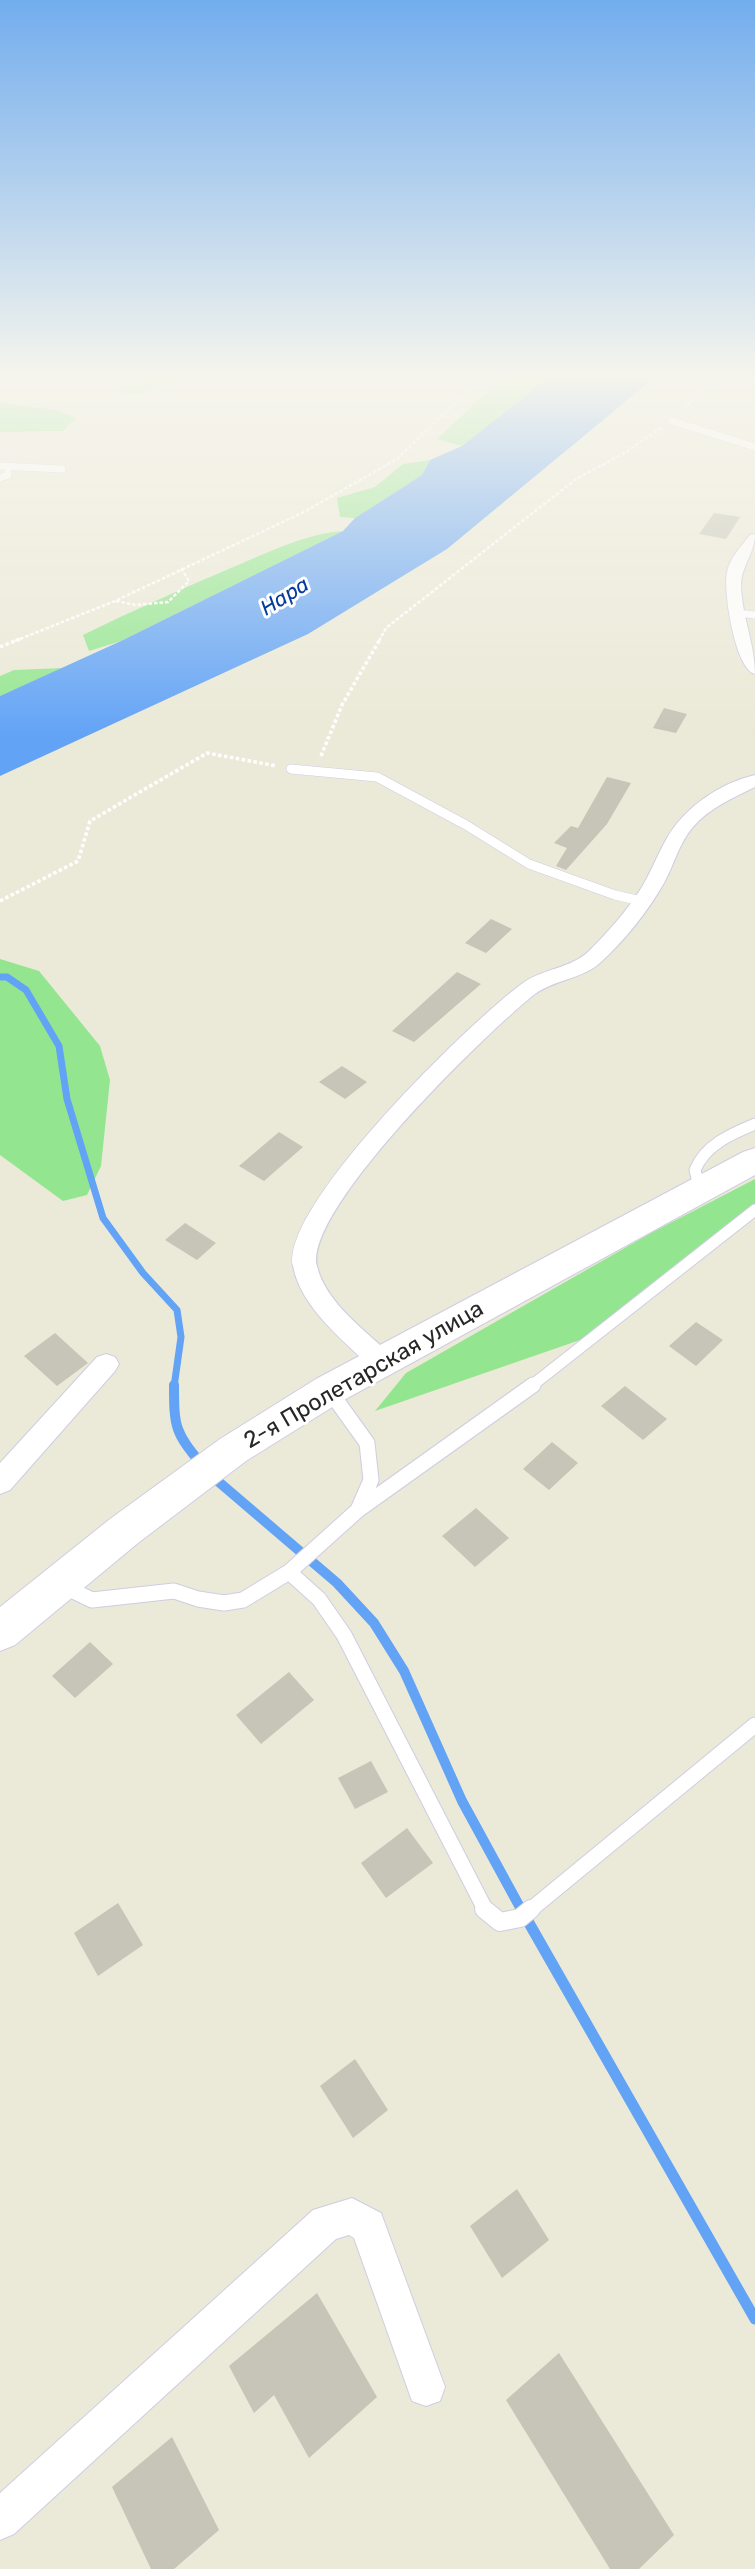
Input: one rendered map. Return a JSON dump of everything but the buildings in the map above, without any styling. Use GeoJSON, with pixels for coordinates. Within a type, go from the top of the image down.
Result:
{"type":"FeatureCollection","features":[{"type":"Feature","properties":{"kind":"main road","name":"2-я Пролетарская улица"},"geometry":{"type":"LineString","coordinates":[[1,1629],[124,1531],[233,1450],[329,1390],[755,1160]]}},
{"type":"Feature","properties":{"kind":"street"},"geometry":{"type":"LineString","coordinates":[[754,540],[741,559],[734,576],[738,613],[755,669]]}},
{"type":"Feature","properties":{"kind":"street"},"geometry":{"type":"LineString","coordinates":[[382,1362],[341,1320],[313,1286],[303,1261],[312,1228],[351,1171],[456,1052],[525,992],[548,977],[578,969],[591,960],[649,892],[680,831],[694,814],[755,780]]}},
{"type":"Feature","properties":{"kind":"street"},"geometry":{"type":"LineString","coordinates":[[0,1482],[106,1364]]}},
{"type":"Feature","properties":{"kind":"street"},"geometry":{"type":"LineString","coordinates":[[0,2520],[326,2222],[352,2216],[368,2226],[426,2387]]}},
{"type":"Feature","properties":{"kind":"lane"},"geometry":{"type":"LineString","coordinates":[[738,613],[755,615]]}},
{"type":"Feature","properties":{"kind":"lane"},"geometry":{"type":"LineString","coordinates":[[291,769],[377,777],[467,825],[528,864],[615,895],[641,901]]}},
{"type":"Feature","properties":{"kind":"lane"},"geometry":{"type":"LineString","coordinates":[[700,1189],[695,1175],[696,1166],[712,1147],[755,1124]]}},
{"type":"Feature","properties":{"kind":"lane"},"geometry":{"type":"LineString","coordinates":[[58,1584],[92,1600],[174,1591],[198,1599],[224,1603],[243,1600],[289,1572],[358,1510],[430,1462],[605,1330],[755,1210]]}},
{"type":"Feature","properties":{"kind":"lane"},"geometry":{"type":"LineString","coordinates":[[329,1390],[368,1443],[371,1480],[358,1510]]}},
{"type":"Feature","properties":{"kind":"lane"},"geometry":{"type":"LineString","coordinates":[[289,1572],[319,1599],[344,1635],[484,1909],[500,1922],[520,1918],[755,1726]]}},
{"type":"Feature","properties":{"kind":"path"},"geometry":{"type":"LineString","coordinates":[[0,648],[115,601],[329,498]]}},
{"type":"Feature","properties":{"kind":"path"},"geometry":{"type":"LineString","coordinates":[[0,901],[78,861],[90,821],[207,753],[291,769],[321,757],[342,705],[386,628],[552,498]]}},
{"type":"Feature","properties":{"kind":"path"},"geometry":{"type":"LineString","coordinates":[[115,601],[135,606],[168,602],[189,581],[181,568]]}},
{"type":"Feature","properties":{"kind":"green space"},"geometry":{"type":"Polygon","coordinates":[[[337,498],[386,498],[355,518],[340,517],[337,498]]]}},
{"type":"Feature","properties":{"kind":"green space"},"geometry":{"type":"Polygon","coordinates":[[[343,531],[121,641],[89,651],[83,635],[120,617],[286,545],[343,531]]]}},
{"type":"Feature","properties":{"kind":"green space"},"geometry":{"type":"Polygon","coordinates":[[[63,668],[0,696],[0,676],[14,670],[63,668]]]}},
{"type":"Feature","properties":{"kind":"green space"},"geometry":{"type":"Polygon","coordinates":[[[0,959],[39,971],[100,1046],[110,1080],[101,1166],[87,1195],[63,1201],[0,1155],[0,959]]]}},
{"type":"Feature","properties":{"kind":"green space"},"geometry":{"type":"Polygon","coordinates":[[[755,1179],[755,1211],[580,1340],[375,1411],[406,1373],[651,1233],[755,1179]]]}},
{"type":"Feature","properties":{"kind":"water","name":"Нара"},"geometry":{"type":"Polygon","coordinates":[[[386,498],[509,498],[447,549],[308,634],[0,776],[0,696],[121,641],[343,531],[355,518],[386,498]]]}},
{"type":"Feature","properties":{"kind":"waterway"},"geometry":{"type":"LineString","coordinates":[[0,977],[7,977],[26,990],[59,1046],[67,1099],[103,1218],[143,1273],[177,1310],[181,1337],[174,1387]]}},
{"type":"Feature","properties":{"kind":"waterway"},"geometry":{"type":"LineString","coordinates":[[174,1387],[178,1429],[186,1445],[202,1465]]}},
{"type":"Feature","properties":{"kind":"waterway"},"geometry":{"type":"LineString","coordinates":[[213,1477],[337,1583],[374,1623],[404,1671],[462,1801],[522,1911]]}},
{"type":"Feature","properties":{"kind":"waterway"},"geometry":{"type":"LineString","coordinates":[[521,1909],[755,2319]]}}]}
